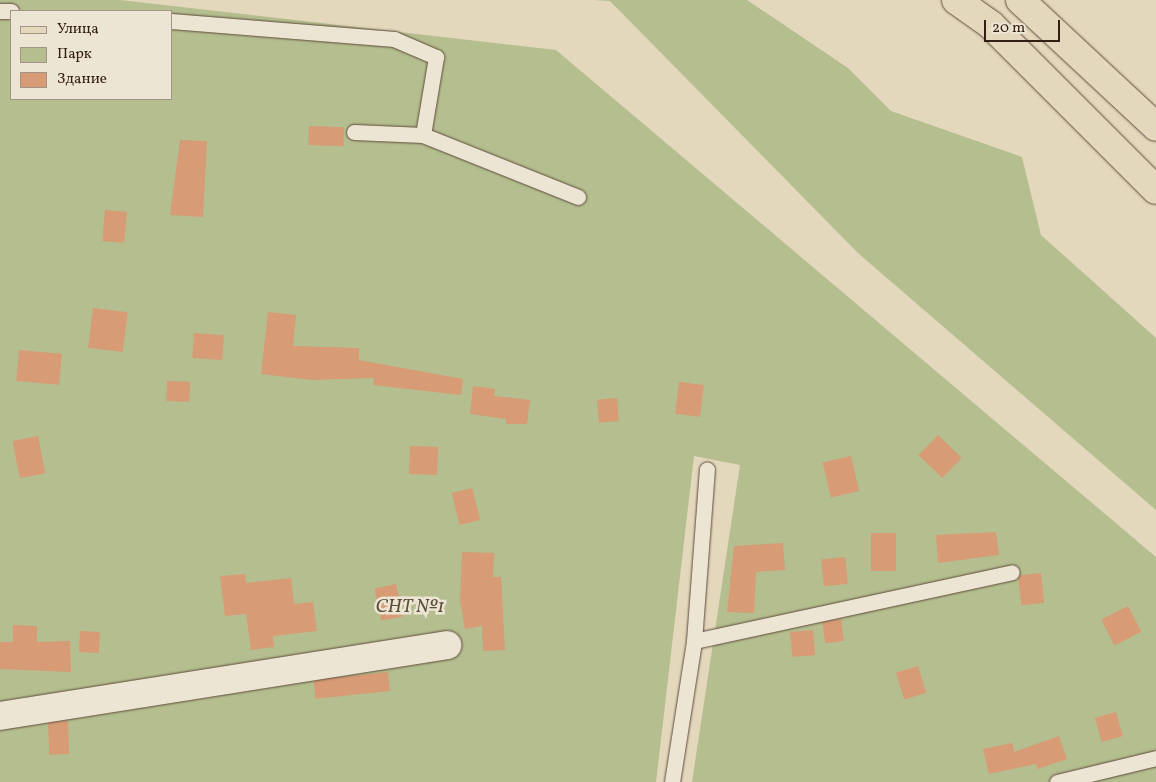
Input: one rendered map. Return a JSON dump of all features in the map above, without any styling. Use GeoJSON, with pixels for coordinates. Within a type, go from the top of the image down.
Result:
{"type":"FeatureCollection","features":[{"type":"Feature","properties":{"kind":"main road"},"geometry":{"type":"LineString","coordinates":[[956,0],[991,25],[1156,190]]}},
{"type":"Feature","properties":{"kind":"main road"},"geometry":{"type":"LineString","coordinates":[[1020,0],[1156,127]]}},
{"type":"Feature","properties":{"kind":"street"},"geometry":{"type":"LineString","coordinates":[[0,716],[447,645]]}},
{"type":"Feature","properties":{"kind":"lane"},"geometry":{"type":"LineString","coordinates":[[172,21],[394,39],[436,57],[423,135]]}},
{"type":"Feature","properties":{"kind":"lane"},"geometry":{"type":"LineString","coordinates":[[354,132],[423,135],[578,197]]}},
{"type":"Feature","properties":{"kind":"lane"},"geometry":{"type":"LineString","coordinates":[[672,782],[694,641],[707,469]]}},
{"type":"Feature","properties":{"kind":"lane"},"geometry":{"type":"LineString","coordinates":[[694,641],[1012,572]]}},
{"type":"Feature","properties":{"kind":"lane"},"geometry":{"type":"LineString","coordinates":[[1057,782],[1156,758]]}},
{"type":"Feature","properties":{"kind":"green space","name":"СНТ №1"},"geometry":{"type":"Polygon","coordinates":[[[0,0],[120,0],[556,50],[1156,557],[1156,782],[692,782],[740,465],[694,456],[656,782],[0,782],[0,0]]]}},
{"type":"Feature","properties":{"kind":"green space"},"geometry":{"type":"Polygon","coordinates":[[[593,0],[747,0],[848,68],[891,111],[1022,157],[1041,235],[1156,338],[1156,510],[859,254],[610,1],[593,0]]]}},
{"type":"Feature","properties":{"kind":"building"},"geometry":{"type":"Polygon","coordinates":[[[309,126],[344,127],[343,146],[308,145],[309,126]]]}},
{"type":"Feature","properties":{"kind":"building"},"geometry":{"type":"Polygon","coordinates":[[[180,140],[207,141],[203,217],[170,215],[180,140]]]}},
{"type":"Feature","properties":{"kind":"building"},"geometry":{"type":"Polygon","coordinates":[[[105,210],[127,212],[124,243],[102,241],[105,210]]]}},
{"type":"Feature","properties":{"kind":"building"},"geometry":{"type":"Polygon","coordinates":[[[93,308],[128,312],[123,352],[88,348],[93,308]]]}},
{"type":"Feature","properties":{"kind":"building"},"geometry":{"type":"Polygon","coordinates":[[[268,312],[296,315],[293,346],[359,348],[359,360],[463,379],[461,395],[373,385],[374,378],[312,380],[261,374],[268,312]]]}},
{"type":"Feature","properties":{"kind":"building"},"geometry":{"type":"Polygon","coordinates":[[[194,333],[224,335],[222,360],[192,358],[194,333]]]}},
{"type":"Feature","properties":{"kind":"building"},"geometry":{"type":"Polygon","coordinates":[[[19,350],[62,354],[59,385],[16,381],[19,350]]]}},
{"type":"Feature","properties":{"kind":"building"},"geometry":{"type":"Polygon","coordinates":[[[167,381],[190,382],[189,402],[166,401],[167,381]]]}},
{"type":"Feature","properties":{"kind":"building"},"geometry":{"type":"Polygon","coordinates":[[[679,382],[704,385],[700,417],[675,414],[679,382]]]}},
{"type":"Feature","properties":{"kind":"building"},"geometry":{"type":"Polygon","coordinates":[[[473,386],[495,389],[494,396],[530,400],[527,424],[506,424],[506,419],[470,414],[473,386]]]}},
{"type":"Feature","properties":{"kind":"building"},"geometry":{"type":"Polygon","coordinates":[[[617,398],[619,421],[599,423],[597,400],[617,398]]]}},
{"type":"Feature","properties":{"kind":"building"},"geometry":{"type":"Polygon","coordinates":[[[938,435],[962,458],[942,478],[919,455],[938,435]]]}},
{"type":"Feature","properties":{"kind":"building"},"geometry":{"type":"Polygon","coordinates":[[[38,436],[45,473],[20,478],[12,441],[38,436]]]}},
{"type":"Feature","properties":{"kind":"building"},"geometry":{"type":"Polygon","coordinates":[[[410,446],[438,447],[437,475],[409,474],[410,446]]]}},
{"type":"Feature","properties":{"kind":"building"},"geometry":{"type":"Polygon","coordinates":[[[851,456],[859,491],[831,498],[823,463],[851,456]]]}},
{"type":"Feature","properties":{"kind":"building"},"geometry":{"type":"Polygon","coordinates":[[[472,488],[480,520],[460,525],[452,493],[472,488]]]}},
{"type":"Feature","properties":{"kind":"building"},"geometry":{"type":"Polygon","coordinates":[[[996,532],[999,555],[938,563],[936,535],[996,532]]]}},
{"type":"Feature","properties":{"kind":"building"},"geometry":{"type":"Polygon","coordinates":[[[871,533],[896,533],[896,571],[871,571],[871,533]]]}},
{"type":"Feature","properties":{"kind":"building"},"geometry":{"type":"Polygon","coordinates":[[[783,543],[785,570],[756,572],[754,613],[727,612],[734,546],[783,543]]]}},
{"type":"Feature","properties":{"kind":"building"},"geometry":{"type":"Polygon","coordinates":[[[462,552],[494,553],[493,577],[501,577],[505,650],[483,651],[482,626],[465,629],[460,601],[462,552]]]}},
{"type":"Feature","properties":{"kind":"building"},"geometry":{"type":"Polygon","coordinates":[[[845,557],[848,584],[824,586],[821,560],[845,557]]]}},
{"type":"Feature","properties":{"kind":"building"},"geometry":{"type":"Polygon","coordinates":[[[1041,573],[1044,603],[1021,605],[1018,575],[1041,573]]]}},
{"type":"Feature","properties":{"kind":"building"},"geometry":{"type":"Polygon","coordinates":[[[245,574],[246,583],[291,578],[294,604],[313,602],[317,631],[273,636],[274,647],[251,650],[246,614],[225,616],[220,576],[245,574]]]}},
{"type":"Feature","properties":{"kind":"building"},"geometry":{"type":"Polygon","coordinates":[[[396,584],[403,616],[381,621],[374,589],[396,584]]]}},
{"type":"Feature","properties":{"kind":"building"},"geometry":{"type":"Polygon","coordinates":[[[1128,606],[1141,632],[1114,645],[1101,620],[1128,606]]]}},
{"type":"Feature","properties":{"kind":"building"},"geometry":{"type":"Polygon","coordinates":[[[841,619],[844,641],[825,643],[822,622],[841,619]]]}},
{"type":"Feature","properties":{"kind":"building"},"geometry":{"type":"Polygon","coordinates":[[[13,625],[37,626],[37,642],[70,641],[71,672],[0,669],[0,642],[13,642],[13,625]]]}},
{"type":"Feature","properties":{"kind":"building"},"geometry":{"type":"Polygon","coordinates":[[[813,630],[815,655],[792,657],[790,632],[813,630]]]}},
{"type":"Feature","properties":{"kind":"building"},"geometry":{"type":"Polygon","coordinates":[[[80,631],[100,632],[99,653],[79,652],[80,631]]]}},
{"type":"Feature","properties":{"kind":"building"},"geometry":{"type":"Polygon","coordinates":[[[918,666],[926,693],[904,700],[896,673],[918,666]]]}},
{"type":"Feature","properties":{"kind":"building"},"geometry":{"type":"Polygon","coordinates":[[[388,672],[390,691],[315,699],[313,680],[388,672]]]}},
{"type":"Feature","properties":{"kind":"building"},"geometry":{"type":"Polygon","coordinates":[[[1116,712],[1123,736],[1102,742],[1095,718],[1116,712]]]}},
{"type":"Feature","properties":{"kind":"building"},"geometry":{"type":"Polygon","coordinates":[[[68,721],[69,754],[49,755],[48,722],[68,721]]]}},
{"type":"Feature","properties":{"kind":"building"},"geometry":{"type":"Polygon","coordinates":[[[1059,736],[1067,759],[1038,769],[1036,764],[989,774],[983,749],[1012,743],[1014,752],[1059,736]]]}}]}
